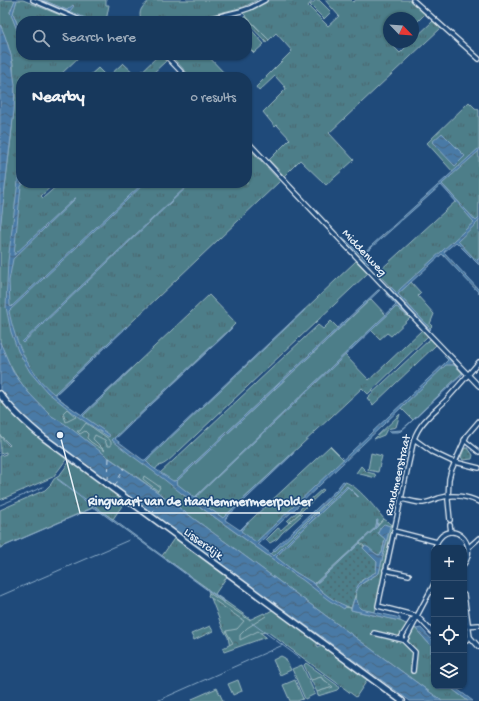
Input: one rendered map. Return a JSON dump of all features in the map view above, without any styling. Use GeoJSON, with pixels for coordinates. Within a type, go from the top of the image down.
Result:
{"type":"FeatureCollection","features":[{"type":"Feature","properties":{"kind":"street"},"geometry":{"type":"LineString","coordinates":[[33,0],[70,16]]}},
{"type":"Feature","properties":{"kind":"street"},"geometry":{"type":"LineString","coordinates":[[220,16],[250,8],[265,0]]}},
{"type":"Feature","properties":{"kind":"street"},"geometry":{"type":"LineString","coordinates":[[413,0],[479,59]]}},
{"type":"Feature","properties":{"kind":"street"},"geometry":{"type":"LineString","coordinates":[[170,60],[181,72]]}},
{"type":"Feature","properties":{"kind":"street","name":"Middenweg"},"geometry":{"type":"LineString","coordinates":[[252,146],[479,386]]}},
{"type":"Feature","properties":{"kind":"street","name":"Randmeerstraat"},"geometry":{"type":"LineString","coordinates":[[437,542],[394,531],[414,439],[420,426],[469,375],[479,362]]}},
{"type":"Feature","properties":{"kind":"street","name":"Lisserdijk"},"geometry":{"type":"LineString","coordinates":[[0,394],[17,414],[44,438],[402,701]]}},
{"type":"Feature","properties":{"kind":"street"},"geometry":{"type":"LineString","coordinates":[[452,532],[448,496],[449,479],[464,440],[479,421]]}},
{"type":"Feature","properties":{"kind":"street"},"geometry":{"type":"LineString","coordinates":[[414,439],[432,452],[455,462],[479,468]]}},
{"type":"Feature","properties":{"kind":"street"},"geometry":{"type":"LineString","coordinates":[[464,440],[479,452]]}},
{"type":"Feature","properties":{"kind":"street"},"geometry":{"type":"LineString","coordinates":[[401,499],[426,503],[437,498],[448,496],[467,497],[479,502]]}},
{"type":"Feature","properties":{"kind":"street"},"geometry":{"type":"LineString","coordinates":[[394,531],[378,606],[417,616],[431,631]]}},
{"type":"Feature","properties":{"kind":"street"},"geometry":{"type":"LineString","coordinates":[[436,545],[441,536],[448,533],[452,532],[465,536],[470,546],[470,554],[467,561]]}},
{"type":"Feature","properties":{"kind":"street"},"geometry":{"type":"LineString","coordinates":[[470,546],[479,538]]}},
{"type":"Feature","properties":{"kind":"street"},"geometry":{"type":"LineString","coordinates":[[386,570],[410,575]]}},
{"type":"Feature","properties":{"kind":"street"},"geometry":{"type":"LineString","coordinates":[[405,641],[431,590]]}},
{"type":"Feature","properties":{"kind":"street"},"geometry":{"type":"LineString","coordinates":[[467,614],[470,637],[479,647]]}},
{"type":"Feature","properties":{"kind":"street"},"geometry":{"type":"LineString","coordinates":[[400,639],[412,620],[417,616]]}},
{"type":"Feature","properties":{"kind":"street"},"geometry":{"type":"LineString","coordinates":[[469,626],[479,625]]}},
{"type":"Feature","properties":{"kind":"street"},"geometry":{"type":"LineString","coordinates":[[374,633],[405,641],[414,652],[413,671]]}},
{"type":"Feature","properties":{"kind":"green space"},"geometry":{"type":"Polygon","coordinates":[[[0,0],[15,0],[10,12],[16,27],[16,60],[76,60],[63,72],[16,72],[16,188],[50,188],[41,196],[43,198],[54,188],[252,188],[252,151],[280,181],[55,395],[81,416],[209,295],[236,323],[114,440],[144,462],[356,261],[368,273],[172,458],[164,464],[158,466],[155,470],[159,474],[318,325],[323,329],[331,321],[338,328],[175,481],[173,481],[181,493],[292,573],[344,608],[351,608],[351,610],[400,621],[416,629],[431,646],[431,689],[452,689],[468,701],[442,701],[50,415],[26,390],[14,373],[0,343],[0,227],[15,97],[13,64],[0,24],[0,0]]]}},
{"type":"Feature","properties":{"kind":"green space"},"geometry":{"type":"Polygon","coordinates":[[[17,0],[23,0],[63,16],[16,16],[16,21],[13,13],[17,0]]]}},
{"type":"Feature","properties":{"kind":"green space"},"geometry":{"type":"Polygon","coordinates":[[[43,0],[106,0],[106,5],[109,5],[107,16],[80,16],[43,0]]]}},
{"type":"Feature","properties":{"kind":"green space"},"geometry":{"type":"Polygon","coordinates":[[[150,0],[257,0],[244,7],[207,16],[140,16],[140,11],[150,0]]]}},
{"type":"Feature","properties":{"kind":"green space"},"geometry":{"type":"Polygon","coordinates":[[[269,0],[313,0],[308,6],[328,26],[339,16],[325,0],[351,0],[353,2],[356,0],[410,0],[425,14],[419,20],[419,12],[383,12],[383,48],[395,48],[400,53],[405,48],[419,48],[419,34],[433,21],[441,28],[329,133],[354,160],[326,185],[300,160],[284,176],[269,160],[290,139],[277,125],[275,127],[263,112],[286,89],[275,76],[259,91],[256,87],[292,51],[276,33],[269,40],[252,22],[252,16],[246,16],[243,13],[269,0]]]}},
{"type":"Feature","properties":{"kind":"green space"},"geometry":{"type":"Polygon","coordinates":[[[316,0],[319,0],[331,12],[324,19],[310,5],[316,0]]]}},
{"type":"Feature","properties":{"kind":"green space"},"geometry":{"type":"Polygon","coordinates":[[[252,23],[269,40],[266,43],[252,27],[252,23]]]}},
{"type":"Feature","properties":{"kind":"green space"},"geometry":{"type":"Polygon","coordinates":[[[252,31],[264,44],[254,53],[252,51],[252,31]]]}},
{"type":"Feature","properties":{"kind":"green space"},"geometry":{"type":"Polygon","coordinates":[[[154,60],[166,61],[154,72],[141,72],[154,60]]]}},
{"type":"Feature","properties":{"kind":"green space"},"geometry":{"type":"Polygon","coordinates":[[[175,60],[212,60],[223,72],[186,72],[175,60]]]}},
{"type":"Feature","properties":{"kind":"green space"},"geometry":{"type":"Polygon","coordinates":[[[123,63],[133,72],[113,72],[123,63]]]}},
{"type":"Feature","properties":{"kind":"green space"},"geometry":{"type":"Polygon","coordinates":[[[98,68],[102,72],[94,72],[98,68]]]}},
{"type":"Feature","properties":{"kind":"green space"},"geometry":{"type":"Polygon","coordinates":[[[469,102],[479,110],[479,218],[476,221],[442,184],[453,172],[427,143],[469,102]]]}},
{"type":"Feature","properties":{"kind":"green space"},"geometry":{"type":"Polygon","coordinates":[[[456,201],[474,222],[397,294],[377,273],[456,201]]]}},
{"type":"Feature","properties":{"kind":"green space"},"geometry":{"type":"Polygon","coordinates":[[[479,219],[479,258],[476,261],[456,240],[479,219]]]}},
{"type":"Feature","properties":{"kind":"green space"},"geometry":{"type":"Polygon","coordinates":[[[411,282],[421,293],[418,296],[434,314],[430,324],[432,326],[430,328],[398,294],[411,282]]]}},
{"type":"Feature","properties":{"kind":"green space"},"geometry":{"type":"Polygon","coordinates":[[[371,299],[386,315],[195,497],[176,484],[177,481],[371,299]]]}},
{"type":"Feature","properties":{"kind":"green space"},"geometry":{"type":"Polygon","coordinates":[[[399,304],[410,318],[391,336],[387,333],[380,339],[371,330],[396,307],[408,317],[398,305],[399,304]]]}},
{"type":"Feature","properties":{"kind":"green space"},"geometry":{"type":"Polygon","coordinates":[[[422,330],[428,336],[368,394],[362,388],[223,518],[196,499],[196,497],[345,355],[369,380],[422,330]]]}},
{"type":"Feature","properties":{"kind":"green space"},"geometry":{"type":"Polygon","coordinates":[[[430,339],[436,345],[373,405],[367,398],[430,339]]]}},
{"type":"Feature","properties":{"kind":"green space"},"geometry":{"type":"Polygon","coordinates":[[[450,359],[462,373],[413,420],[400,407],[450,359]]]}},
{"type":"Feature","properties":{"kind":"green space"},"geometry":{"type":"Polygon","coordinates":[[[0,397],[67,458],[53,477],[0,500],[0,456],[6,454],[6,452],[0,454],[0,436],[9,446],[10,445],[0,435],[0,397]]]}},
{"type":"Feature","properties":{"kind":"green space"},"geometry":{"type":"Polygon","coordinates":[[[67,409],[76,417],[66,422],[63,413],[67,409]]]}},
{"type":"Feature","properties":{"kind":"green space"},"geometry":{"type":"Polygon","coordinates":[[[400,414],[396,427],[387,429],[384,435],[374,439],[400,414]]]}},
{"type":"Feature","properties":{"kind":"green space"},"geometry":{"type":"Polygon","coordinates":[[[86,423],[109,439],[111,446],[107,446],[105,440],[95,435],[93,439],[105,451],[87,438],[88,434],[85,431],[80,434],[77,431],[80,431],[86,423]]]}},
{"type":"Feature","properties":{"kind":"green space"},"geometry":{"type":"Polygon","coordinates":[[[330,446],[344,460],[256,543],[239,531],[330,446]]]}},
{"type":"Feature","properties":{"kind":"green space"},"geometry":{"type":"Polygon","coordinates":[[[468,448],[473,455],[472,459],[463,460],[461,457],[464,449],[468,448]]]}},
{"type":"Feature","properties":{"kind":"green space"},"geometry":{"type":"Polygon","coordinates":[[[371,453],[382,456],[378,472],[368,470],[371,453]]]}},
{"type":"Feature","properties":{"kind":"green space"},"geometry":{"type":"Polygon","coordinates":[[[70,461],[126,500],[113,519],[94,507],[0,548],[0,510],[45,490],[54,479],[59,476],[70,461]]]}},
{"type":"Feature","properties":{"kind":"green space"},"geometry":{"type":"Polygon","coordinates":[[[361,466],[367,472],[375,474],[376,478],[356,473],[361,466]]]}},
{"type":"Feature","properties":{"kind":"green space"},"geometry":{"type":"Polygon","coordinates":[[[144,476],[160,487],[158,491],[143,479],[144,476]]]}},
{"type":"Feature","properties":{"kind":"green space"},"geometry":{"type":"Polygon","coordinates":[[[345,482],[361,492],[384,519],[377,526],[377,520],[375,528],[314,584],[275,557],[348,487],[347,486],[274,556],[271,554],[326,503],[345,482]]]}},
{"type":"Feature","properties":{"kind":"green space"},"geometry":{"type":"Polygon","coordinates":[[[322,489],[324,490],[289,523],[287,521],[322,489]]]}},
{"type":"Feature","properties":{"kind":"green space"},"geometry":{"type":"Polygon","coordinates":[[[300,513],[302,515],[277,539],[270,543],[266,540],[278,528],[281,530],[300,513]]]}},
{"type":"Feature","properties":{"kind":"green space"},"geometry":{"type":"Polygon","coordinates":[[[384,519],[391,524],[390,526],[386,525],[378,533],[385,539],[382,553],[379,555],[375,554],[368,547],[362,580],[355,592],[356,593],[351,608],[346,607],[346,605],[315,585],[384,519]]]}},
{"type":"Feature","properties":{"kind":"green space"},"geometry":{"type":"Polygon","coordinates":[[[391,524],[394,525],[375,612],[363,610],[359,607],[355,599],[357,589],[360,585],[379,573],[391,524]]]}},
{"type":"Feature","properties":{"kind":"green space"},"geometry":{"type":"Polygon","coordinates":[[[175,537],[228,575],[215,594],[253,621],[274,609],[317,641],[317,646],[324,646],[368,679],[356,697],[268,632],[260,633],[230,648],[228,637],[223,629],[207,588],[162,556],[175,537]]]}},
{"type":"Feature","properties":{"kind":"green space"},"geometry":{"type":"Polygon","coordinates":[[[360,543],[377,562],[376,572],[362,580],[355,592],[356,593],[351,608],[330,598],[315,585],[360,543]]]}},
{"type":"Feature","properties":{"kind":"green space"},"geometry":{"type":"Polygon","coordinates":[[[209,593],[249,620],[264,613],[266,616],[247,628],[240,635],[240,640],[258,631],[266,637],[224,652],[223,648],[233,643],[226,631],[237,629],[244,621],[208,596],[209,593]]]}},
{"type":"Feature","properties":{"kind":"green space"},"geometry":{"type":"Polygon","coordinates":[[[210,626],[213,631],[194,640],[191,634],[210,626]]]}},
{"type":"Feature","properties":{"kind":"green space"},"geometry":{"type":"Polygon","coordinates":[[[281,656],[285,658],[291,670],[280,675],[273,660],[281,656]]]}},
{"type":"Feature","properties":{"kind":"green space"},"geometry":{"type":"Polygon","coordinates":[[[306,663],[339,688],[318,696],[317,692],[333,687],[321,677],[311,680],[304,665],[306,663]]]}},
{"type":"Feature","properties":{"kind":"green space"},"geometry":{"type":"Polygon","coordinates":[[[302,665],[315,694],[305,699],[292,669],[302,665]]]}},
{"type":"Feature","properties":{"kind":"green space"},"geometry":{"type":"Polygon","coordinates":[[[320,677],[334,687],[317,692],[311,680],[320,677]]]}},
{"type":"Feature","properties":{"kind":"green space"},"geometry":{"type":"Polygon","coordinates":[[[238,680],[242,691],[233,695],[228,684],[238,680]]]}},
{"type":"Feature","properties":{"kind":"green space"},"geometry":{"type":"Polygon","coordinates":[[[295,680],[303,699],[290,701],[283,685],[295,680]]]}},
{"type":"Feature","properties":{"kind":"green space"},"geometry":{"type":"Polygon","coordinates":[[[217,688],[223,701],[193,701],[192,699],[217,688]]]}},
{"type":"Feature","properties":{"kind":"water"},"geometry":{"type":"Polygon","coordinates":[[[15,0],[17,0],[13,13],[16,21],[16,27],[10,12],[15,0]]]}},
{"type":"Feature","properties":{"kind":"water"},"geometry":{"type":"Polygon","coordinates":[[[41,0],[67,10],[73,5],[74,6],[70,11],[81,16],[77,16],[41,0]]]}},
{"type":"Feature","properties":{"kind":"water"},"geometry":{"type":"Polygon","coordinates":[[[0,24],[11,55],[15,85],[14,111],[0,230],[0,24]]]}},
{"type":"Feature","properties":{"kind":"water"},"geometry":{"type":"Polygon","coordinates":[[[442,133],[465,156],[455,166],[432,142],[442,133]]]}},
{"type":"Feature","properties":{"kind":"water"},"geometry":{"type":"Polygon","coordinates":[[[479,148],[479,151],[442,184],[476,221],[479,218],[479,221],[458,241],[475,259],[477,260],[479,258],[479,265],[456,242],[444,252],[479,290],[479,293],[442,254],[398,294],[431,329],[430,330],[390,289],[391,287],[397,293],[474,222],[441,185],[362,256],[369,263],[367,265],[342,238],[343,237],[361,255],[479,148]]]}},
{"type":"Feature","properties":{"kind":"water"},"geometry":{"type":"Polygon","coordinates":[[[17,188],[21,188],[14,255],[76,198],[13,259],[9,281],[11,307],[138,188],[140,188],[9,311],[15,335],[24,357],[37,377],[54,394],[126,326],[127,327],[56,394],[59,399],[82,415],[132,369],[83,416],[110,435],[109,437],[81,419],[47,392],[30,372],[18,351],[11,332],[6,307],[8,261],[17,188]]]}},
{"type":"Feature","properties":{"kind":"water"},"geometry":{"type":"Polygon","coordinates":[[[185,188],[186,188],[23,343],[22,342],[185,188]]]}},
{"type":"Feature","properties":{"kind":"water"},"geometry":{"type":"Polygon","coordinates":[[[378,290],[380,290],[176,483],[195,497],[396,305],[386,293],[409,317],[396,307],[196,497],[196,499],[223,518],[294,452],[225,520],[240,530],[248,522],[241,531],[256,542],[446,362],[448,360],[444,356],[446,355],[458,368],[454,365],[446,365],[258,544],[274,556],[347,486],[359,497],[348,487],[276,557],[295,572],[315,584],[375,528],[378,520],[377,527],[315,585],[329,597],[346,606],[344,609],[330,601],[302,579],[181,493],[112,440],[231,328],[115,439],[145,460],[305,309],[146,461],[152,467],[175,481],[378,290]]]}},
{"type":"Feature","properties":{"kind":"water"},"geometry":{"type":"Polygon","coordinates":[[[0,342],[13,372],[28,392],[50,415],[65,424],[109,458],[442,701],[410,701],[52,440],[22,416],[0,390],[0,342]]]}},
{"type":"Feature","properties":{"kind":"water"},"geometry":{"type":"Polygon","coordinates":[[[462,373],[463,374],[414,419],[462,373]]]}},
{"type":"Feature","properties":{"kind":"water"},"geometry":{"type":"Polygon","coordinates":[[[413,420],[401,431],[389,432],[401,430],[413,420]]]}},
{"type":"Feature","properties":{"kind":"water"},"geometry":{"type":"Polygon","coordinates":[[[406,445],[408,446],[391,516],[406,445]]]}},
{"type":"Feature","properties":{"kind":"water"},"geometry":{"type":"Polygon","coordinates":[[[58,479],[225,602],[93,508],[58,479]]]}},
{"type":"Feature","properties":{"kind":"water"},"geometry":{"type":"Polygon","coordinates":[[[343,481],[345,482],[337,492],[274,552],[273,551],[275,548],[336,490],[343,481]]]}},
{"type":"Feature","properties":{"kind":"water"},"geometry":{"type":"Polygon","coordinates":[[[384,524],[390,526],[379,573],[359,586],[356,593],[356,588],[358,585],[376,572],[377,562],[363,548],[365,546],[379,555],[382,553],[385,539],[378,533],[384,524]]]}},
{"type":"Feature","properties":{"kind":"water"},"geometry":{"type":"Polygon","coordinates":[[[355,599],[357,600],[361,609],[400,618],[400,621],[351,610],[355,599]]]}},
{"type":"Feature","properties":{"kind":"water"},"geometry":{"type":"Polygon","coordinates":[[[421,628],[431,639],[431,646],[416,629],[421,628]]]}},
{"type":"Feature","properties":{"kind":"water"},"geometry":{"type":"Polygon","coordinates":[[[431,646],[431,672],[430,671],[431,646]]]}},
{"type":"Feature","properties":{"kind":"water"},"geometry":{"type":"Polygon","coordinates":[[[452,689],[457,689],[473,701],[468,701],[452,689]]]}},
{"type":"Feature","properties":{"kind":"waterway"},"geometry":{"type":"LineString","coordinates":[[0,505],[43,487]]}},
{"type":"Feature","properties":{"kind":"waterway"},"geometry":{"type":"LineString","coordinates":[[0,548],[93,508]]}},
{"type":"Feature","properties":{"kind":"waterway"},"geometry":{"type":"LineString","coordinates":[[0,596],[129,540]]}},
{"type":"Feature","properties":{"kind":"waterway"},"geometry":{"type":"LineString","coordinates":[[252,623],[300,658]]}},
{"type":"Feature","properties":{"kind":"waterway"},"geometry":{"type":"LineString","coordinates":[[157,701],[283,645]]}},
{"type":"Feature","properties":{"kind":"ferry route"},"geometry":{"type":"LineString","coordinates":[[108,481],[109,458]]}},
{"type":"Feature","properties":{"kind":"ferry route"},"geometry":{"type":"LineString","coordinates":[[115,486],[124,468]]}},
{"type":"Feature","properties":{"kind":"ferry route"},"geometry":{"type":"LineString","coordinates":[[152,514],[163,496]]}},
{"type":"Feature","properties":{"kind":"place","name":"Ringvaart van de Haarlemmermeerpolder"},"geometry":{"type":"Point","coordinates":[60,435]}}]}
